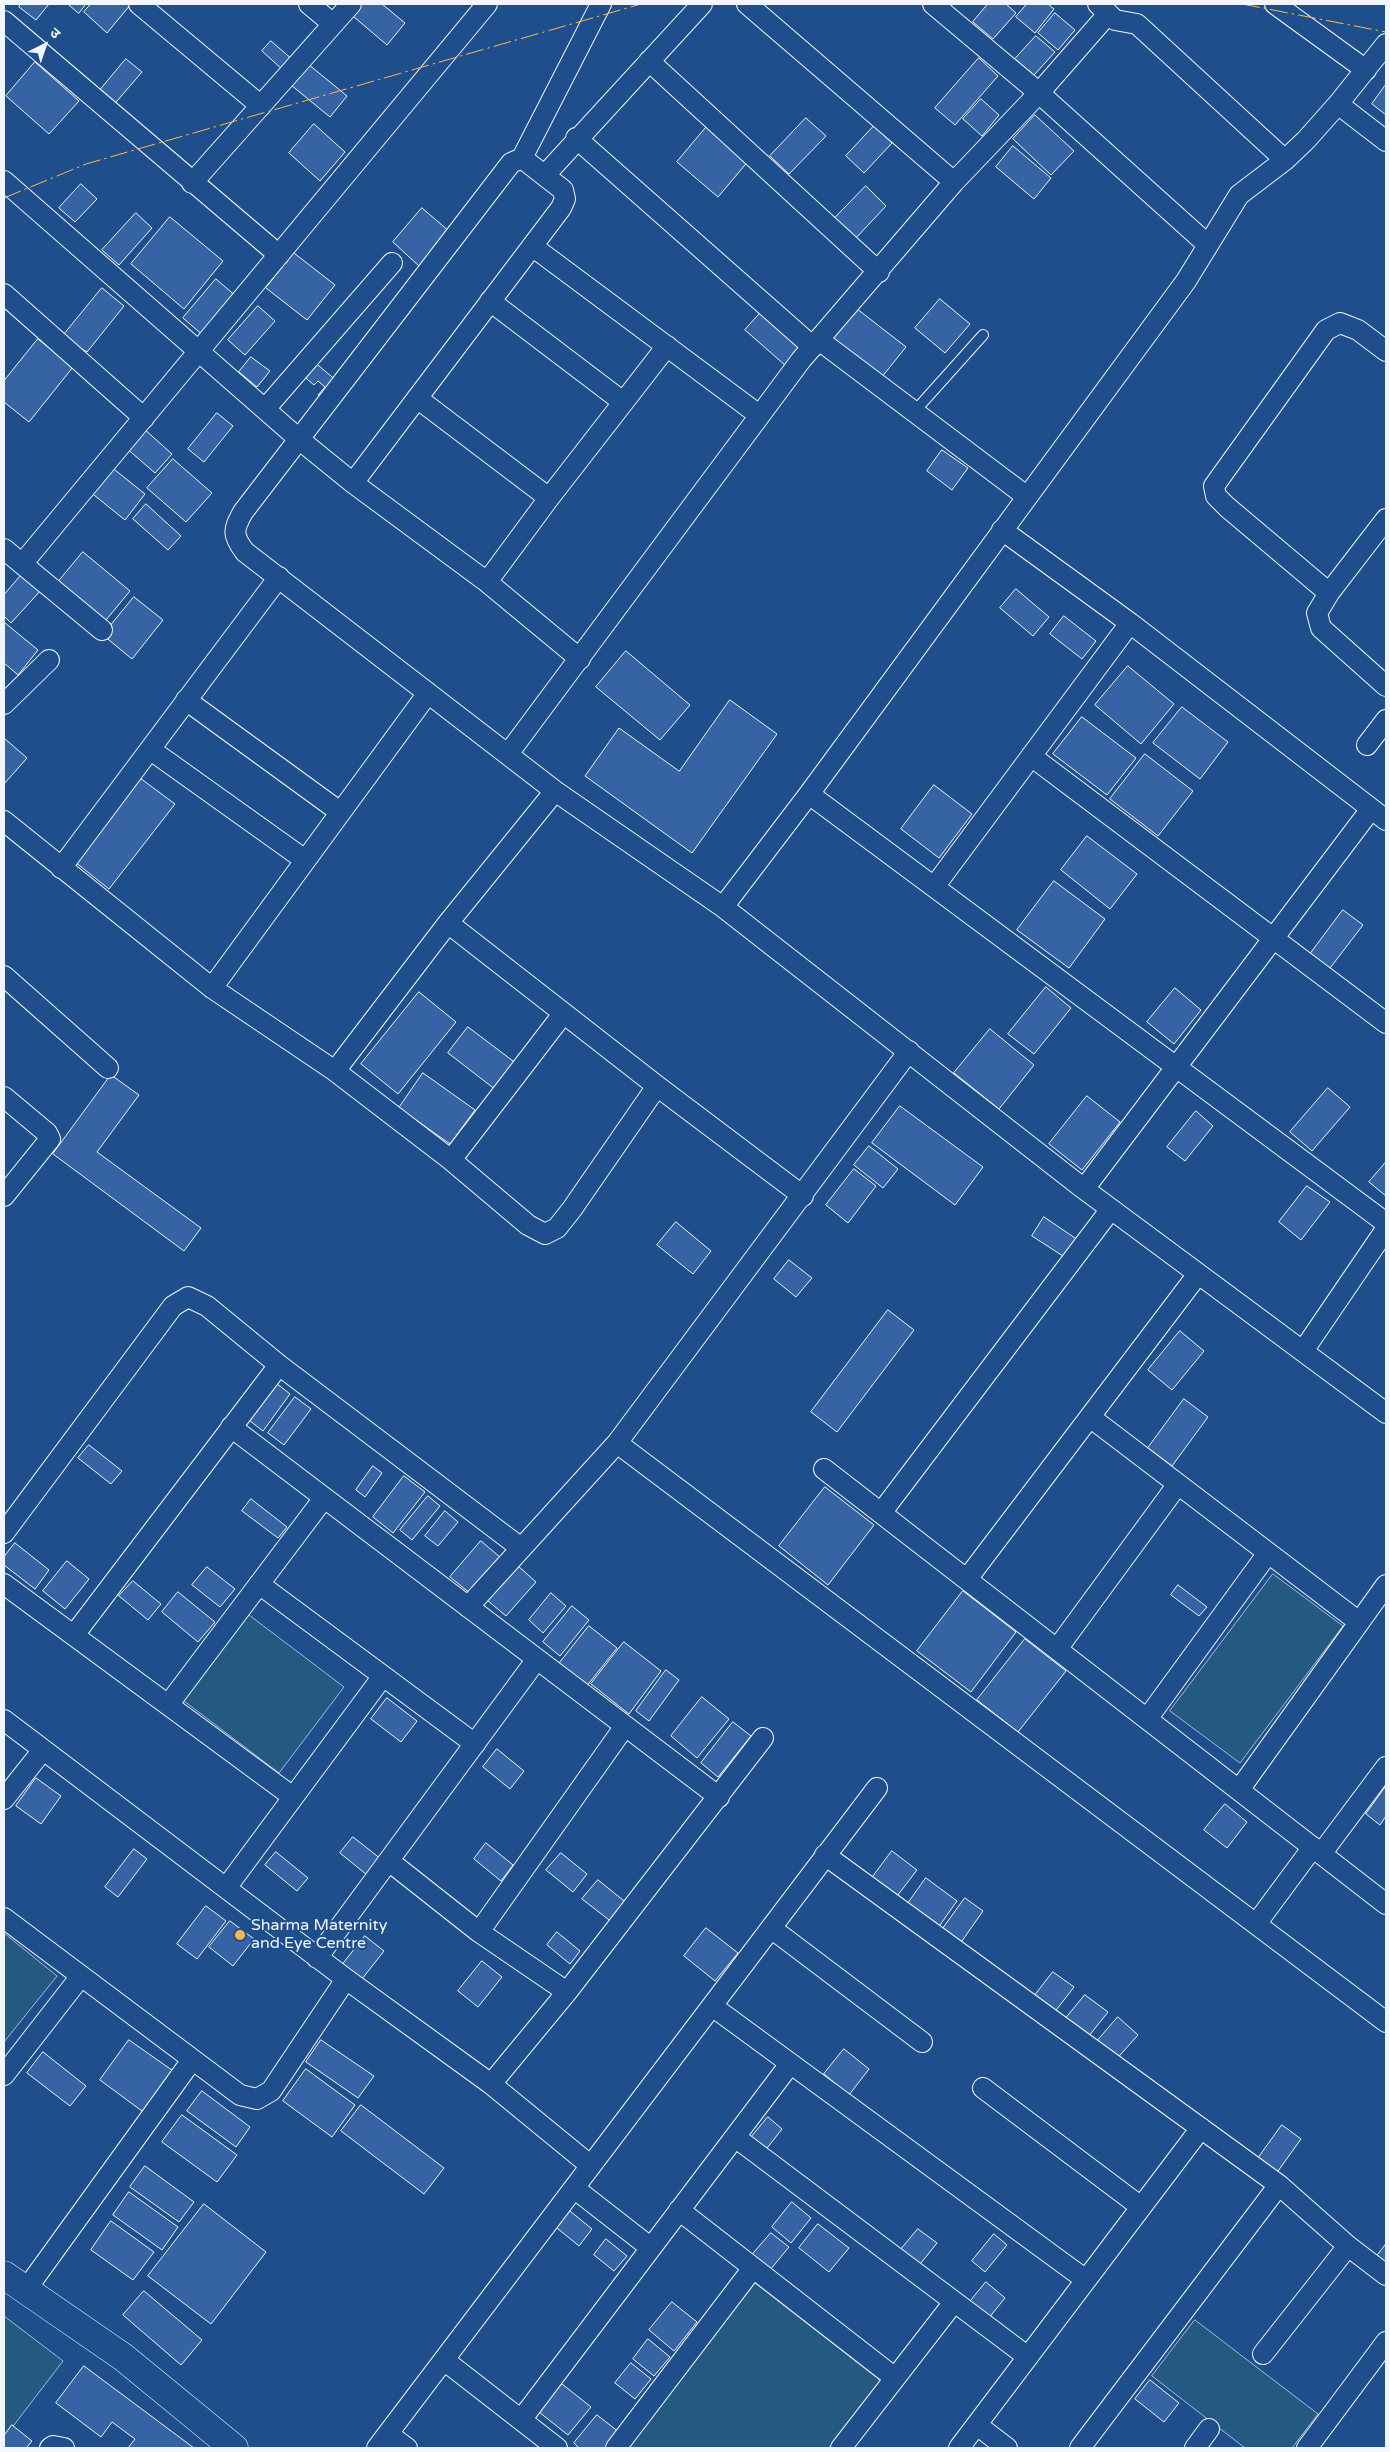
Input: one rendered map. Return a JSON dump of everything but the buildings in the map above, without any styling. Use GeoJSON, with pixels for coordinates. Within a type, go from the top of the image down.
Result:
{"type":"FeatureCollection","features":[{"type":"Feature","properties":{"kind":"street"},"geometry":{"type":"LineString","coordinates":[[139,4],[261,106]]}},
{"type":"Feature","properties":{"kind":"street"},"geometry":{"type":"LineString","coordinates":[[309,4],[333,24]]}},
{"type":"Feature","properties":{"kind":"street"},"geometry":{"type":"LineString","coordinates":[[192,183],[351,4]]}},
{"type":"Feature","properties":{"kind":"street"},"geometry":{"type":"LineString","coordinates":[[22,564],[487,4]]}},
{"type":"Feature","properties":{"kind":"street"},"geometry":{"type":"LineString","coordinates":[[601,4],[522,158],[511,163],[243,512],[235,526],[236,540],[245,552],[555,791],[723,907],[1084,1189],[1386,1413]]}},
{"type":"Feature","properties":{"kind":"street"},"geometry":{"type":"LineString","coordinates":[[545,175],[576,138],[702,4]]}},
{"type":"Feature","properties":{"kind":"street"},"geometry":{"type":"LineString","coordinates":[[747,4],[954,182]]}},
{"type":"Feature","properties":{"kind":"street"},"geometry":{"type":"LineString","coordinates":[[933,4],[1039,93],[1208,245]]}},
{"type":"Feature","properties":{"kind":"street"},"geometry":{"type":"LineString","coordinates":[[1275,4],[1366,70]]}},
{"type":"Feature","properties":{"kind":"street"},"geometry":{"type":"LineString","coordinates":[[508,754],[759,415],[816,344],[954,182],[1039,93],[1103,9],[1115,20],[1137,24],[1285,160]]}},
{"type":"Feature","properties":{"kind":"street"},"geometry":{"type":"LineString","coordinates":[[4,21],[192,183],[279,255]]}},
{"type":"Feature","properties":{"kind":"street"},"geometry":{"type":"LineString","coordinates":[[723,907],[809,794],[1026,496],[1186,281],[1240,195],[1285,160],[1338,104],[1386,44]]}},
{"type":"Feature","properties":{"kind":"street"},"geometry":{"type":"LineString","coordinates":[[648,61],[879,272]]}},
{"type":"Feature","properties":{"kind":"street"},"geometry":{"type":"LineString","coordinates":[[1338,104],[1386,141]]}},
{"type":"Feature","properties":{"kind":"street"},"geometry":{"type":"LineString","coordinates":[[576,138],[816,344],[914,412],[1026,496]]}},
{"type":"Feature","properties":{"kind":"street"},"geometry":{"type":"LineString","coordinates":[[353,483],[561,208],[565,199],[563,190],[522,158]]}},
{"type":"Feature","properties":{"kind":"street"},"geometry":{"type":"LineString","coordinates":[[4,181],[300,440],[353,483],[487,582],[580,658]]}},
{"type":"Feature","properties":{"kind":"street"},"geometry":{"type":"LineString","coordinates":[[532,246],[759,415]]}},
{"type":"Feature","properties":{"kind":"street"},"geometry":{"type":"LineString","coordinates":[[265,409],[392,263]]}},
{"type":"Feature","properties":{"kind":"street"},"geometry":{"type":"LineString","coordinates":[[4,294],[144,418]]}},
{"type":"Feature","properties":{"kind":"street"},"geometry":{"type":"LineString","coordinates":[[490,301],[623,402]]}},
{"type":"Feature","properties":{"kind":"street"},"geometry":{"type":"LineString","coordinates":[[1330,593],[1227,507],[1216,496],[1214,486],[1326,330],[1340,324],[1358,330],[1386,351]]}},
{"type":"Feature","properties":{"kind":"street"},"geometry":{"type":"LineString","coordinates":[[487,582],[549,498],[667,346]]}},
{"type":"Feature","properties":{"kind":"street"},"geometry":{"type":"LineString","coordinates":[[417,398],[549,498]]}},
{"type":"Feature","properties":{"kind":"street"},"geometry":{"type":"LineString","coordinates":[[1386,519],[1317,613],[1321,628],[1386,686]]}},
{"type":"Feature","properties":{"kind":"street"},"geometry":{"type":"LineString","coordinates":[[1002,530],[1130,623],[1379,814],[1273,938],[1084,1189]]}},
{"type":"Feature","properties":{"kind":"street"},"geometry":{"type":"LineString","coordinates":[[4,549],[102,630]]}},
{"type":"Feature","properties":{"kind":"street"},"geometry":{"type":"LineString","coordinates":[[61,868],[279,577]]}},
{"type":"Feature","properties":{"kind":"street"},"geometry":{"type":"LineString","coordinates":[[934,887],[1130,623]]}},
{"type":"Feature","properties":{"kind":"street"},"geometry":{"type":"LineString","coordinates":[[4,704],[49,660]]}},
{"type":"Feature","properties":{"kind":"street"},"geometry":{"type":"LineString","coordinates":[[212,988],[428,693]]}},
{"type":"Feature","properties":{"kind":"street"},"geometry":{"type":"LineString","coordinates":[[186,700],[340,812]]}},
{"type":"Feature","properties":{"kind":"street"},"geometry":{"type":"LineString","coordinates":[[1367,745],[1386,720]]}},
{"type":"Feature","properties":{"kind":"street"},"geometry":{"type":"LineString","coordinates":[[151,750],[305,860]]}},
{"type":"Feature","properties":{"kind":"street"},"geometry":{"type":"LineString","coordinates":[[1031,756],[1386,1024]]}},
{"type":"Feature","properties":{"kind":"street"},"geometry":{"type":"LineString","coordinates":[[335,1071],[448,923],[555,791]]}},
{"type":"Feature","properties":{"kind":"street"},"geometry":{"type":"LineString","coordinates":[[809,794],[1386,1223]]}},
{"type":"Feature","properties":{"kind":"street"},"geometry":{"type":"LineString","coordinates":[[7,830],[61,868],[212,988],[335,1071],[451,1160],[528,1225],[545,1234],[557,1228],[572,1209],[657,1086]]}},
{"type":"Feature","properties":{"kind":"street"},"geometry":{"type":"LineString","coordinates":[[448,923],[563,1014],[803,1196]]}},
{"type":"Feature","properties":{"kind":"street"},"geometry":{"type":"LineString","coordinates":[[4,976],[108,1068]]}},
{"type":"Feature","properties":{"kind":"street"},"geometry":{"type":"LineString","coordinates":[[451,1160],[563,1014]]}},
{"type":"Feature","properties":{"kind":"street"},"geometry":{"type":"LineString","coordinates":[[468,1607],[617,1442],[803,1196],[909,1051]]}},
{"type":"Feature","properties":{"kind":"street"},"geometry":{"type":"LineString","coordinates":[[4,1097],[50,1138],[4,1196]]}},
{"type":"Feature","properties":{"kind":"street"},"geometry":{"type":"LineString","coordinates":[[881,1514],[1111,1209]]}},
{"type":"Feature","properties":{"kind":"street"},"geometry":{"type":"LineString","coordinates":[[1303,1351],[1386,1229]]}},
{"type":"Feature","properties":{"kind":"street"},"geometry":{"type":"LineString","coordinates":[[967,1580],[1198,1274]]}},
{"type":"Feature","properties":{"kind":"street"},"geometry":{"type":"LineString","coordinates":[[7,1521],[173,1306],[188,1297],[207,1306],[279,1365],[521,1548]]}},
{"type":"Feature","properties":{"kind":"street"},"geometry":{"type":"LineString","coordinates":[[74,1636],[279,1365]]}},
{"type":"Feature","properties":{"kind":"street"},"geometry":{"type":"LineString","coordinates":[[1090,1417],[1359,1622]]}},
{"type":"Feature","properties":{"kind":"street"},"geometry":{"type":"LineString","coordinates":[[231,1427],[719,1797]]}},
{"type":"Feature","properties":{"kind":"street"},"geometry":{"type":"LineString","coordinates":[[617,1442],[1386,2022]]}},
{"type":"Feature","properties":{"kind":"street"},"geometry":{"type":"LineString","coordinates":[[824,1469],[1386,1904]]}},
{"type":"Feature","properties":{"kind":"street"},"geometry":{"type":"LineString","coordinates":[[1057,1650],[1178,1484]]}},
{"type":"Feature","properties":{"kind":"street"},"geometry":{"type":"LineString","coordinates":[[168,1705],[324,1498]]}},
{"type":"Feature","properties":{"kind":"street"},"geometry":{"type":"LineString","coordinates":[[1147,1719],[1268,1552]]}},
{"type":"Feature","properties":{"kind":"street"},"geometry":{"type":"LineString","coordinates":[[4,1584],[293,1797]]}},
{"type":"Feature","properties":{"kind":"street"},"geometry":{"type":"LineString","coordinates":[[259,1584],[475,1744]]}},
{"type":"Feature","properties":{"kind":"street"},"geometry":{"type":"LineString","coordinates":[[1239,1790],[1386,1585]]}},
{"type":"Feature","properties":{"kind":"street"},"geometry":{"type":"LineString","coordinates":[[317,1958],[537,1659]]}},
{"type":"Feature","properties":{"kind":"street"},"geometry":{"type":"LineString","coordinates":[[226,1888],[383,1676]]}},
{"type":"Feature","properties":{"kind":"street"},"geometry":{"type":"LineString","coordinates":[[4,1720],[317,1958],[491,2084],[591,2166]]}},
{"type":"Feature","properties":{"kind":"street"},"geometry":{"type":"LineString","coordinates":[[479,1932],[625,1726]]}},
{"type":"Feature","properties":{"kind":"street"},"geometry":{"type":"LineString","coordinates":[[491,2084],[567,1992],[764,1738]]}},
{"type":"Feature","properties":{"kind":"street"},"geometry":{"type":"LineString","coordinates":[[4,1799],[43,1750]]}},
{"type":"Feature","properties":{"kind":"street"},"geometry":{"type":"LineString","coordinates":[[1256,1924],[1386,1767]]}},
{"type":"Feature","properties":{"kind":"street"},"geometry":{"type":"LineString","coordinates":[[408,2448],[383,2441],[877,1788]]}},
{"type":"Feature","properties":{"kind":"street"},"geometry":{"type":"LineString","coordinates":[[825,1855],[1279,2185],[1348,2246],[1386,2275]]}},
{"type":"Feature","properties":{"kind":"street"},"geometry":{"type":"LineString","coordinates":[[389,1861],[479,1932],[567,1992]]}},
{"type":"Feature","properties":{"kind":"street"},"geometry":{"type":"LineString","coordinates":[[4,1918],[240,2095],[257,2099],[271,2091],[346,1979]]}},
{"type":"Feature","properties":{"kind":"street"},"geometry":{"type":"LineString","coordinates":[[771,1928],[922,2042]]}},
{"type":"Feature","properties":{"kind":"street"},"geometry":{"type":"LineString","coordinates":[[5,2070],[81,1976]]}},
{"type":"Feature","properties":{"kind":"street"},"geometry":{"type":"LineString","coordinates":[[712,2006],[1086,2280]]}},
{"type":"Feature","properties":{"kind":"street"},"geometry":{"type":"LineString","coordinates":[[25,2291],[192,2060]]}},
{"type":"Feature","properties":{"kind":"street"},"geometry":{"type":"LineString","coordinates":[[521,2420],[790,2064]]}},
{"type":"Feature","properties":{"kind":"street"},"geometry":{"type":"LineString","coordinates":[[983,2088],[1141,2208]]}},
{"type":"Feature","properties":{"kind":"street"},"geometry":{"type":"LineString","coordinates":[[959,2448],[1201,2128]]}},
{"type":"Feature","properties":{"kind":"street"},"geometry":{"type":"LineString","coordinates":[[734,2137],[1028,2357]]}},
{"type":"Feature","properties":{"kind":"street"},"geometry":{"type":"LineString","coordinates":[[1080,2448],[1279,2185]]}},
{"type":"Feature","properties":{"kind":"street"},"geometry":{"type":"LineString","coordinates":[[574,2188],[651,2248]]}},
{"type":"Feature","properties":{"kind":"street"},"geometry":{"type":"LineString","coordinates":[[679,2210],[895,2378]]}},
{"type":"Feature","properties":{"kind":"street"},"geometry":{"type":"LineString","coordinates":[[1263,2354],[1348,2246]]}},
{"type":"Feature","properties":{"kind":"street"},"geometry":{"type":"LineString","coordinates":[[616,2448],[753,2268]]}},
{"type":"Feature","properties":{"kind":"street"},"geometry":{"type":"LineString","coordinates":[[4,2275],[123,2357],[234,2448]]}},
{"type":"Feature","properties":{"kind":"street"},"geometry":{"type":"LineString","coordinates":[[841,2448],[954,2302]]}},
{"type":"Feature","properties":{"kind":"street"},"geometry":{"type":"LineString","coordinates":[[1307,2448],[1386,2342]]}},
{"type":"Feature","properties":{"kind":"street"},"geometry":{"type":"LineString","coordinates":[[444,2360],[557,2448]]}},
{"type":"Feature","properties":{"kind":"street"},"geometry":{"type":"LineString","coordinates":[[977,2425],[1007,2448]]}},
{"type":"Feature","properties":{"kind":"street"},"geometry":{"type":"LineString","coordinates":[[1195,2448],[1209,2429]]}},
{"type":"Feature","properties":{"kind":"street"},"geometry":{"type":"LineString","coordinates":[[50,2448],[53,2446],[64,2448]]}},
{"type":"Feature","properties":{"kind":"lane"},"geometry":{"type":"LineString","coordinates":[[914,412],[983,335]]}},
{"type":"Feature","properties":{"kind":"shaded area"},"geometry":{"type":"Polygon","coordinates":[[[1273,1574],[1343,1626],[1240,1763],[1170,1711],[1273,1574]]]}},
{"type":"Feature","properties":{"kind":"shaded area"},"geometry":{"type":"Polygon","coordinates":[[[249,1615],[344,1687],[279,1773],[184,1701],[249,1615]]]}},
{"type":"Feature","properties":{"kind":"shaded area"},"geometry":{"type":"Polygon","coordinates":[[[4,1933],[57,1976],[4,2042],[4,1933]]]}},
{"type":"Feature","properties":{"kind":"shaded area"},"geometry":{"type":"Polygon","coordinates":[[[755,2283],[881,2381],[829,2448],[627,2448],[755,2283]]]}},
{"type":"Feature","properties":{"kind":"shaded area"},"geometry":{"type":"Polygon","coordinates":[[[4,2316],[63,2361],[4,2438],[4,2316]]]}},
{"type":"Feature","properties":{"kind":"shaded area"},"geometry":{"type":"Polygon","coordinates":[[[1195,2320],[1318,2414],[1292,2448],[1245,2448],[1152,2376],[1195,2320]]]}},
{"type":"Feature","properties":{"kind":"power"},"geometry":{"type":"LineString","coordinates":[[4,198],[86,164],[641,4]]}},
{"type":"Feature","properties":{"kind":"power"},"geometry":{"type":"LineString","coordinates":[[1242,4],[1386,32]]}},
{"type":"Feature","properties":{"kind":"place","name":"Sharma Maternity and Eye Centre"},"geometry":{"type":"Point","coordinates":[240,1935]}}]}
